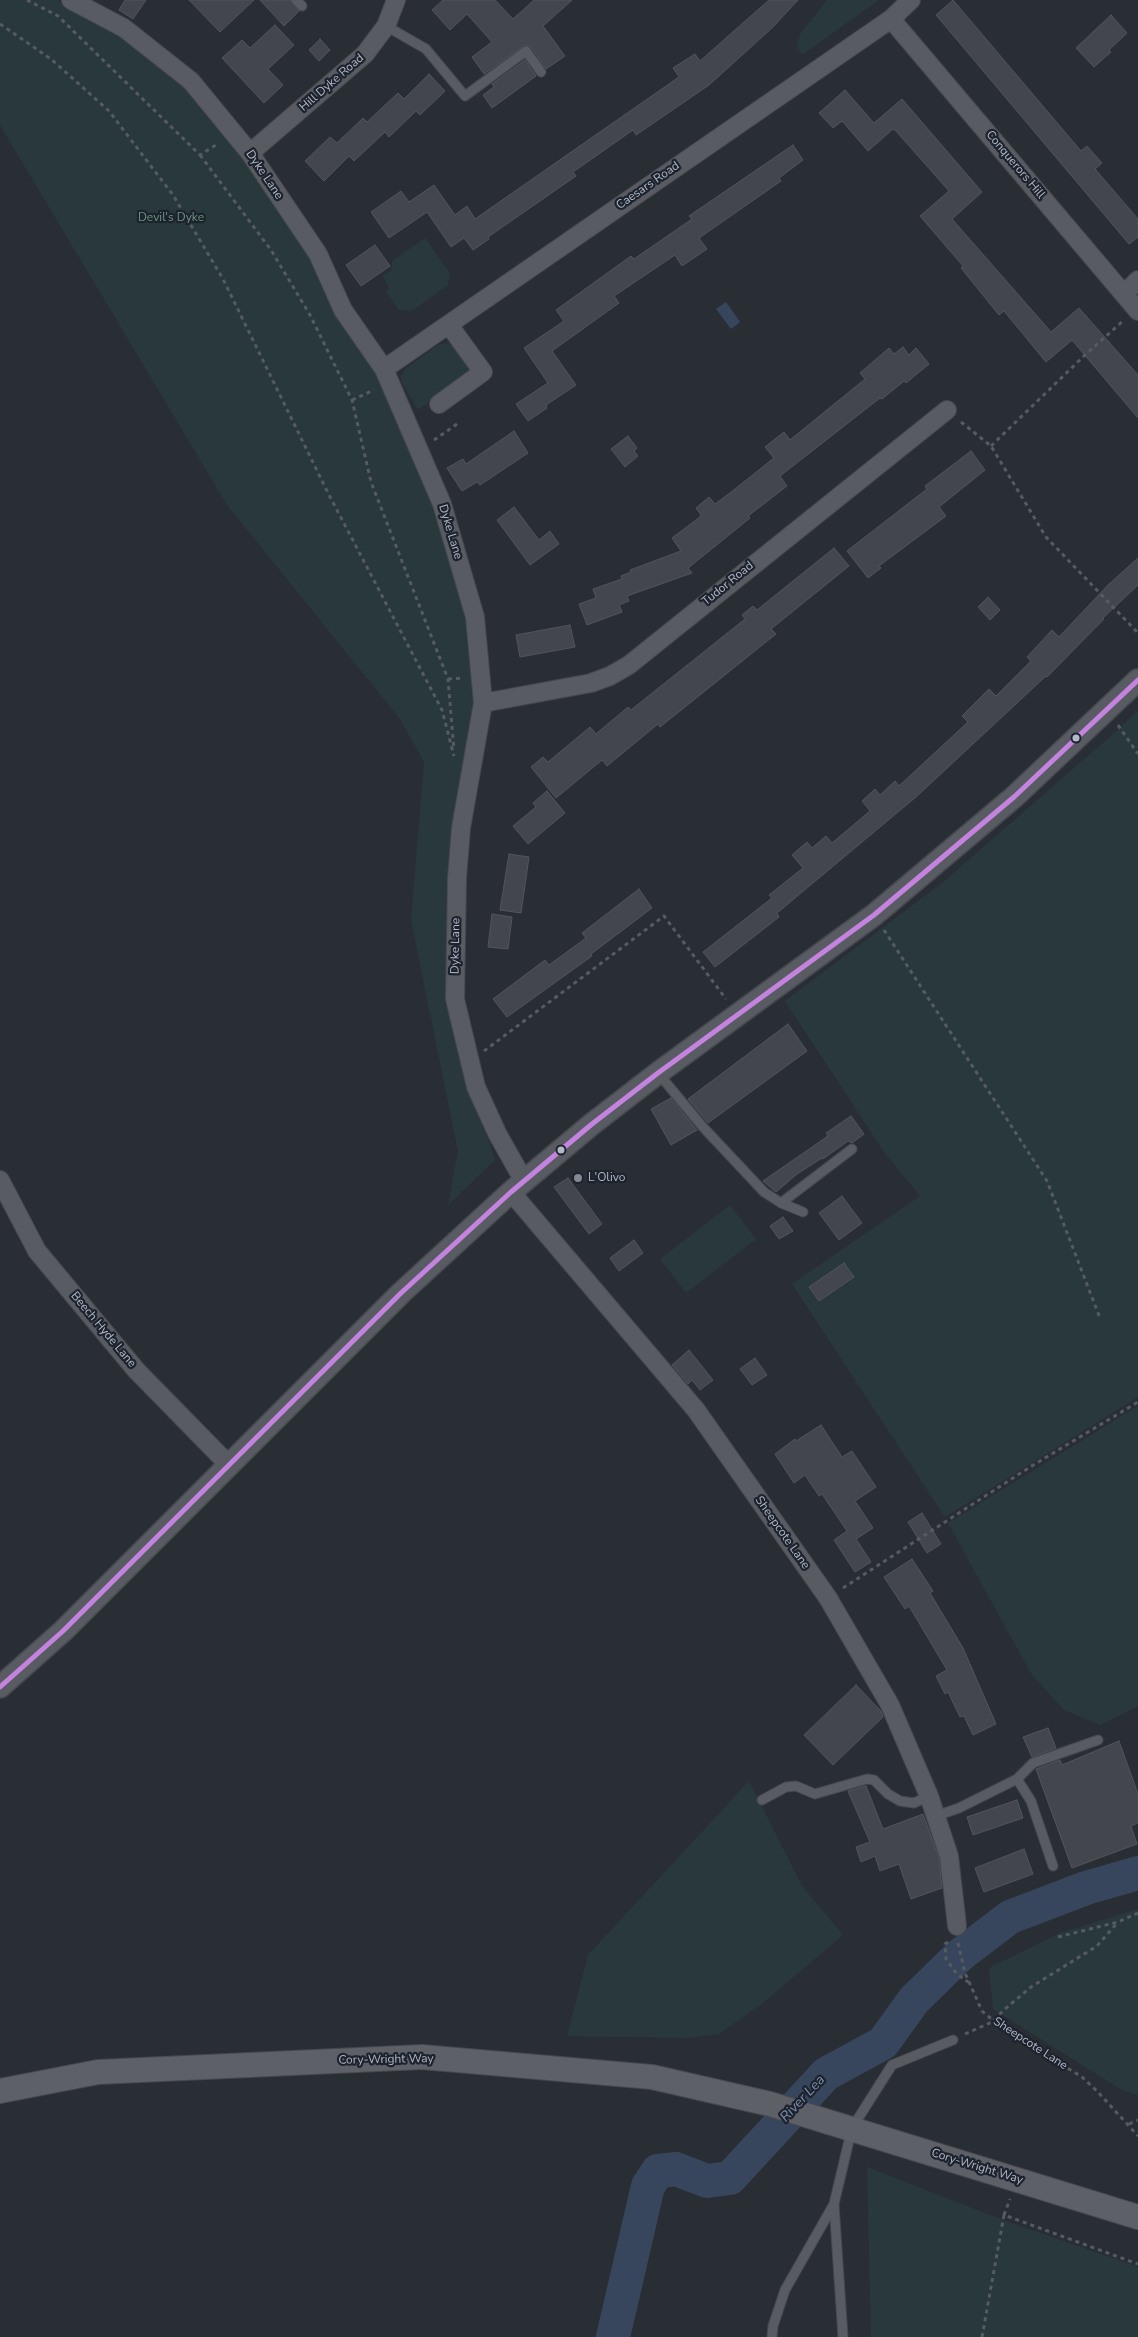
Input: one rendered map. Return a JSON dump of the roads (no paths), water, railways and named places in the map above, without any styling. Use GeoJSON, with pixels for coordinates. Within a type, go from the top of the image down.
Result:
{"type":"FeatureCollection","features":[{"type":"Feature","properties":{"kind":"main road","name":"Cory-Wright Way"},"geometry":{"type":"LineString","coordinates":[[0,2092],[98,2072],[422,2057],[652,2077],[770,2104],[1138,2217]]}},
{"type":"Feature","properties":{"kind":"street","name":"Dyke Lane"},"geometry":{"type":"LineString","coordinates":[[71,0],[124,28],[191,81],[250,153],[318,254],[343,310],[386,377],[442,504],[475,617],[483,703],[461,828],[457,878],[455,1000],[476,1087],[498,1135],[518,1187]]}},
{"type":"Feature","properties":{"kind":"street","name":"Hill Dyke Road"},"geometry":{"type":"LineString","coordinates":[[250,153],[365,54],[386,26],[396,0]]}},
{"type":"Feature","properties":{"kind":"street","name":"Caesars Road"},"geometry":{"type":"LineString","coordinates":[[386,377],[449,325],[891,19],[911,0]]}},
{"type":"Feature","properties":{"kind":"street","name":"Conquerors Hill"},"geometry":{"type":"LineString","coordinates":[[891,19],[1137,310]]}},
{"type":"Feature","properties":{"kind":"street"},"geometry":{"type":"LineString","coordinates":[[1124,294],[1138,280]]}},
{"type":"Feature","properties":{"kind":"street"},"geometry":{"type":"LineString","coordinates":[[439,404],[483,372],[449,325]]}},
{"type":"Feature","properties":{"kind":"street","name":"Tudor Road"},"geometry":{"type":"LineString","coordinates":[[483,703],[591,682],[610,676],[629,665],[947,410]]}},
{"type":"Feature","properties":{"kind":"street"},"geometry":{"type":"LineString","coordinates":[[0,1687],[64,1631],[401,1292],[518,1187],[592,1124],[658,1073],[874,915],[1014,797],[1138,680]]}},
{"type":"Feature","properties":{"kind":"street","name":"Beech Hyde Lane"},"geometry":{"type":"LineString","coordinates":[[0,1180],[37,1251],[136,1370],[228,1464]]}},
{"type":"Feature","properties":{"kind":"street","name":"Sheepcote Lane"},"geometry":{"type":"LineString","coordinates":[[518,1187],[696,1410],[828,1598],[890,1705],[929,1796],[949,1856],[957,1926]]}},
{"type":"Feature","properties":{"kind":"lane"},"geometry":{"type":"LineString","coordinates":[[386,26],[426,49],[465,96],[526,51],[541,72]]}},
{"type":"Feature","properties":{"kind":"lane"},"geometry":{"type":"LineString","coordinates":[[658,1073],[702,1126],[764,1192],[781,1203],[804,1212]]}},
{"type":"Feature","properties":{"kind":"lane"},"geometry":{"type":"LineString","coordinates":[[781,1203],[852,1149]]}},
{"type":"Feature","properties":{"kind":"lane"},"geometry":{"type":"LineString","coordinates":[[936,1816],[959,1808],[1017,1779],[1033,1763],[1098,1740]]}},
{"type":"Feature","properties":{"kind":"lane"},"geometry":{"type":"LineString","coordinates":[[762,1800],[786,1787],[796,1786],[815,1794],[867,1779],[874,1780],[900,1801],[914,1803],[929,1796]]}},
{"type":"Feature","properties":{"kind":"lane"},"geometry":{"type":"LineString","coordinates":[[1017,1779],[1031,1801],[1053,1866]]}},
{"type":"Feature","properties":{"kind":"lane"},"geometry":{"type":"LineString","coordinates":[[772,2337],[773,2326],[785,2290],[834,2204],[852,2128],[892,2065],[953,2040]]}},
{"type":"Feature","properties":{"kind":"lane"},"geometry":{"type":"LineString","coordinates":[[834,2204],[843,2337]]}},
{"type":"Feature","properties":{"kind":"water"},"geometry":{"type":"Polygon","coordinates":[[[726,302],[740,322],[731,329],[716,309],[726,302]]]}},
{"type":"Feature","properties":{"kind":"waterway","name":"River Lea"},"geometry":{"type":"LineString","coordinates":[[613,2337],[648,2186],[658,2171],[676,2169],[707,2181],[730,2178],[826,2074],[883,2043],[914,2000],[960,1955],[1010,1917],[1086,1888],[1138,1873]]}},
{"type":"Feature","properties":{"kind":"place","name":"L'Olivo"},"geometry":{"type":"Point","coordinates":[578,1178]}},
{"type":"Feature","properties":{"kind":"park label","name":"Devil's Dyke"},"geometry":{"type":"Point","coordinates":[171,218]}}]}
